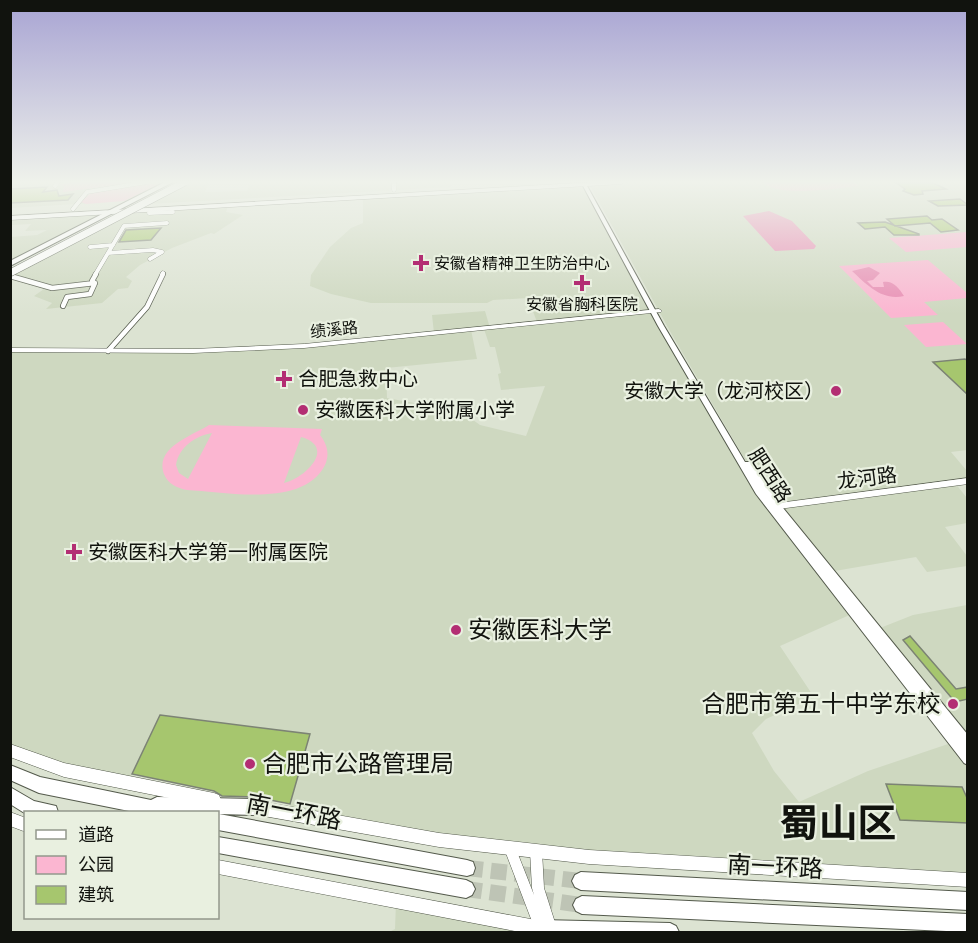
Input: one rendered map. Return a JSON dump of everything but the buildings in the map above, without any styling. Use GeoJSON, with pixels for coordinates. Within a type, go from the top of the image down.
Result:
{"type":"FeatureCollection","features":[{"type":"Feature","properties":{"kind":"highway"},"geometry":{"type":"LineString","coordinates":[[10,265],[85,226]]}},
{"type":"Feature","properties":{"kind":"highway"},"geometry":{"type":"LineString","coordinates":[[10,265],[89,226]]}},
{"type":"Feature","properties":{"kind":"highway"},"geometry":{"type":"LineString","coordinates":[[10,274],[101,226]]}},
{"type":"Feature","properties":{"kind":"highway"},"geometry":{"type":"LineString","coordinates":[[10,274],[104,226]]}},
{"type":"Feature","properties":{"kind":"highway"},"geometry":{"type":"LineString","coordinates":[[10,772],[39,785],[160,811]]}},
{"type":"Feature","properties":{"kind":"highway"},"geometry":{"type":"LineString","coordinates":[[10,797],[42,811]]}},
{"type":"Feature","properties":{"kind":"highway"},"geometry":{"type":"LineString","coordinates":[[125,804],[255,807]]}},
{"type":"Feature","properties":{"kind":"highway","name":"南一环路"},"geometry":{"type":"LineString","coordinates":[[219,822],[467,868]]}},
{"type":"Feature","properties":{"kind":"highway"},"geometry":{"type":"LineString","coordinates":[[219,845],[466,889]]}},
{"type":"Feature","properties":{"kind":"highway","name":"南一环路"},"geometry":{"type":"LineString","coordinates":[[581,881],[968,901]]}},
{"type":"Feature","properties":{"kind":"highway"},"geometry":{"type":"LineString","coordinates":[[582,905],[968,923]]}},
{"type":"Feature","properties":{"kind":"highway"},"geometry":{"type":"LineString","coordinates":[[546,931],[670,933]]}},
{"type":"Feature","properties":{"kind":"main road","name":"肥西路"},"geometry":{"type":"LineString","coordinates":[[609,226],[656,312],[773,507],[968,759]]}},
{"type":"Feature","properties":{"kind":"main road","name":"肥西路"},"geometry":{"type":"LineString","coordinates":[[773,507],[968,745]]}},
{"type":"Feature","properties":{"kind":"main road"},"geometry":{"type":"LineString","coordinates":[[10,750],[63,770],[439,840],[625,861],[968,880]]}},
{"type":"Feature","properties":{"kind":"main road"},"geometry":{"type":"LineString","coordinates":[[219,867],[546,931]]}},
{"type":"Feature","properties":{"kind":"street"},"geometry":{"type":"LineString","coordinates":[[63,306],[67,297],[90,294],[95,283],[92,281],[124,226]]}},
{"type":"Feature","properties":{"kind":"street"},"geometry":{"type":"LineString","coordinates":[[90,247],[113,245]]}},
{"type":"Feature","properties":{"kind":"street"},"geometry":{"type":"LineString","coordinates":[[108,253],[153,250],[162,252],[150,259]]}},
{"type":"Feature","properties":{"kind":"street"},"geometry":{"type":"LineString","coordinates":[[108,351],[147,307],[163,273]]}},
{"type":"Feature","properties":{"kind":"street"},"geometry":{"type":"LineString","coordinates":[[10,274],[52,288],[95,283]]}},
{"type":"Feature","properties":{"kind":"street","name":"绩溪路"},"geometry":{"type":"LineString","coordinates":[[10,350],[193,351],[304,346],[656,312]]}},
{"type":"Feature","properties":{"kind":"street","name":"龙河路"},"geometry":{"type":"LineString","coordinates":[[773,507],[968,481]]}},
{"type":"Feature","properties":{"kind":"street"},"geometry":{"type":"LineString","coordinates":[[510,848],[546,931]]}},
{"type":"Feature","properties":{"kind":"street"},"geometry":{"type":"LineString","coordinates":[[536,851],[538,888],[546,931]]}},
{"type":"Feature","properties":{"kind":"shaded area"},"geometry":{"type":"Polygon","coordinates":[[[29,226],[85,226],[11,264],[11,237],[37,235],[47,230],[25,231],[29,226]]]}},
{"type":"Feature","properties":{"kind":"shaded area"},"geometry":{"type":"Polygon","coordinates":[[[105,226],[226,226],[214,234],[211,233],[172,248],[140,265],[126,277],[132,281],[128,288],[118,289],[102,303],[46,309],[52,303],[34,296],[44,289],[11,279],[11,275],[105,226]]]}},
{"type":"Feature","properties":{"kind":"shaded area","name":"安徽医科大学"},"geometry":{"type":"Polygon","coordinates":[[[356,226],[606,226],[759,492],[854,613],[780,646],[814,697],[766,719],[752,733],[774,771],[799,802],[868,771],[954,742],[967,759],[967,880],[625,861],[288,812],[309,734],[160,715],[128,784],[11,750],[10,350],[193,351],[304,346],[434,333],[432,315],[485,311],[490,328],[537,322],[528,298],[493,300],[487,303],[371,303],[331,294],[310,286],[311,275],[330,247],[356,226]],[[484,329],[471,330],[477,359],[386,368],[387,398],[462,412],[480,425],[526,436],[545,386],[501,390],[498,374],[501,373],[495,347],[490,347],[484,329]]]}},
{"type":"Feature","properties":{"kind":"shaded area","name":"安徽大学（龙河校区）"},"geometry":{"type":"Polygon","coordinates":[[[612,226],[967,226],[967,450],[951,452],[967,471],[967,481],[955,483],[967,498],[967,523],[945,527],[967,556],[967,566],[927,572],[916,557],[829,572],[776,506],[743,456],[612,226]]]}},
{"type":"Feature","properties":{"kind":"shaded area"},"geometry":{"type":"Polygon","coordinates":[[[752,226],[797,226],[816,246],[814,249],[775,251],[752,226]]]}},
{"type":"Feature","properties":{"kind":"shaded area"},"geometry":{"type":"Polygon","coordinates":[[[869,267],[880,273],[873,280],[867,281],[873,287],[884,287],[883,282],[890,282],[904,296],[889,296],[875,291],[852,271],[869,267]]]}},
{"type":"Feature","properties":{"kind":"shaded area","name":"合肥市第五十中学东校"},"geometry":{"type":"Polygon","coordinates":[[[967,605],[967,738],[875,630],[913,615],[967,605]]]}},
{"type":"Feature","properties":{"kind":"shaded area"},"geometry":{"type":"Polygon","coordinates":[[[396,902],[519,925],[510,932],[389,932],[395,929],[396,902]]]}},
{"type":"Feature","properties":{"kind":"green space"},"geometry":{"type":"Polygon","coordinates":[[[967,232],[967,247],[906,252],[889,238],[967,232]]]}},
{"type":"Feature","properties":{"kind":"green space"},"geometry":{"type":"Polygon","coordinates":[[[928,260],[967,293],[967,298],[924,302],[938,315],[891,318],[839,266],[928,260]]]}},
{"type":"Feature","properties":{"kind":"green space"},"geometry":{"type":"Polygon","coordinates":[[[943,322],[967,344],[926,347],[904,325],[943,322]]]}},
{"type":"Feature","properties":{"kind":"green space"},"geometry":{"type":"Polygon","coordinates":[[[209,425],[322,429],[320,435],[327,449],[327,461],[315,479],[300,487],[282,492],[242,494],[187,490],[176,487],[164,474],[162,465],[165,456],[177,443],[209,425]],[[212,433],[189,443],[180,453],[176,465],[179,473],[188,479],[212,433]],[[301,437],[284,483],[301,475],[314,462],[317,455],[316,448],[311,442],[301,437]]]}},
{"type":"Feature","properties":{"kind":"tunnel"},"geometry":{"type":"LineString","coordinates":[[467,868],[581,881]]}},
{"type":"Feature","properties":{"kind":"tunnel"},"geometry":{"type":"LineString","coordinates":[[466,889],[582,905]]}},
{"type":"Feature","properties":{"kind":"place","name":"安徽省精神卫生防治中心"},"geometry":{"type":"Point","coordinates":[421,263]}},
{"type":"Feature","properties":{"kind":"place","name":"安徽省胸科医院"},"geometry":{"type":"Point","coordinates":[582,283]}},
{"type":"Feature","properties":{"kind":"place","name":"合肥急救中心"},"geometry":{"type":"Point","coordinates":[284,379]}},
{"type":"Feature","properties":{"kind":"place","name":"安徽大学（龙河校区）"},"geometry":{"type":"Point","coordinates":[836,391]}},
{"type":"Feature","properties":{"kind":"place","name":"安徽医科大学附属小学"},"geometry":{"type":"Point","coordinates":[303,410]}},
{"type":"Feature","properties":{"kind":"place","name":"安徽医科大学第一附属医院"},"geometry":{"type":"Point","coordinates":[74,552]}},
{"type":"Feature","properties":{"kind":"place","name":"安徽医科大学"},"geometry":{"type":"Point","coordinates":[456,630]}},
{"type":"Feature","properties":{"kind":"place","name":"合肥市第五十中学东校"},"geometry":{"type":"Point","coordinates":[953,704]}},
{"type":"Feature","properties":{"kind":"place","name":"合肥市公路管理局"},"geometry":{"type":"Point","coordinates":[250,764]}},
{"type":"Feature","properties":{"kind":"district","name":"蜀山区"},"geometry":{"type":"Point","coordinates":[838,823]}}]}
